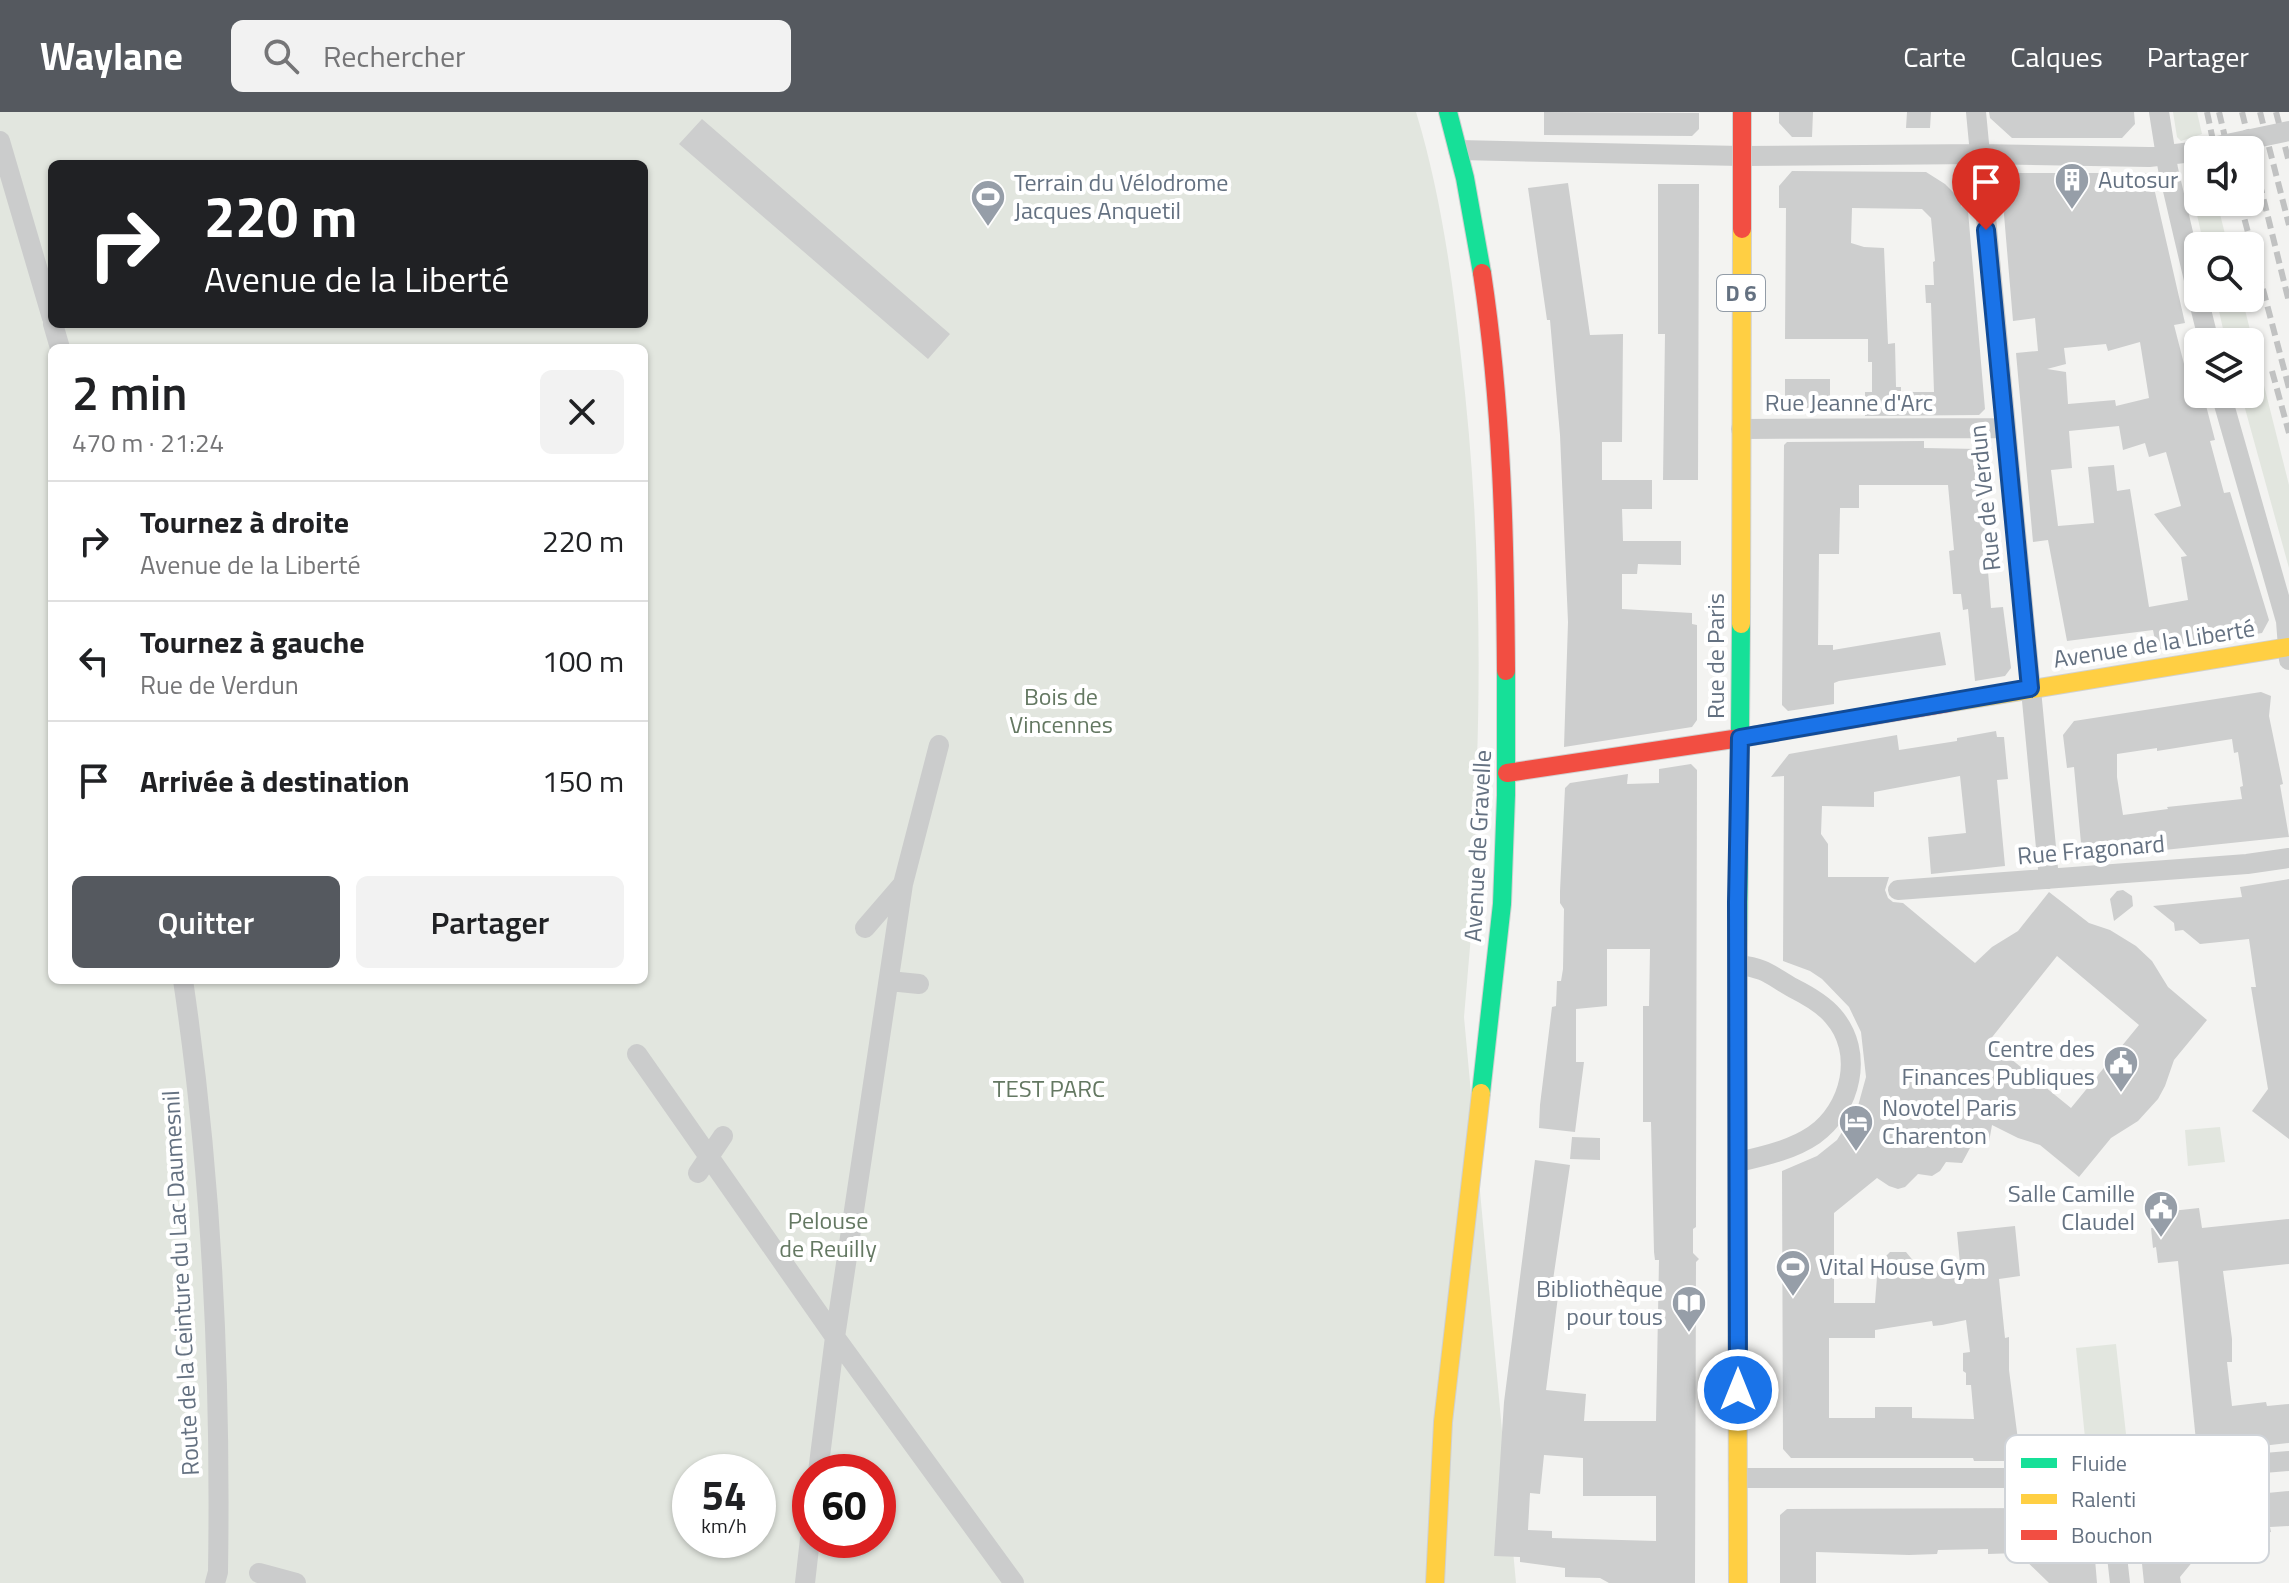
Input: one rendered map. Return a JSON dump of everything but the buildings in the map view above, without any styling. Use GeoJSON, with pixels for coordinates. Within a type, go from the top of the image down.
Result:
{"type":"FeatureCollection","features":[{"type":"Feature","properties":{"kind":"main road","name":"Rue de Paris"},"geometry":{"type":"LineString","coordinates":[[1738,1583],[1742,112]]}},
{"type":"Feature","properties":{"kind":"main road","name":"Avenue de Gravelle"},"geometry":{"type":"LineString","coordinates":[[1435,1583],[1437,1494],[1449,1344],[1476,1148],[1499,936],[1507,773],[1506,522],[1496,384],[1476,233],[1451,117]]}},
{"type":"Feature","properties":{"kind":"main road","name":"Avenue de la Liberté"},"geometry":{"type":"LineString","coordinates":[[1507,773],[1740,738],[2289,647]]}},
{"type":"Feature","properties":{"kind":"street","name":"Rue de Verdun"},"geometry":{"type":"LineString","coordinates":[[1976,112],[2049,879]]}},
{"type":"Feature","properties":{"kind":"street"},"geometry":{"type":"LineString","coordinates":[[2159,112],[2175,154],[2187,232]]}},
{"type":"Feature","properties":{"kind":"street"},"geometry":{"type":"LineString","coordinates":[[1458,150],[1741,156],[2175,154],[2289,131]]}},
{"type":"Feature","properties":{"kind":"street"},"geometry":{"type":"LineString","coordinates":[[0,141],[48,304]]}},
{"type":"Feature","properties":{"kind":"street"},"geometry":{"type":"LineString","coordinates":[[2225,408],[2286,621],[2289,660]]}},
{"type":"Feature","properties":{"kind":"street","name":"Rue Jeanne d'Arc"},"geometry":{"type":"LineString","coordinates":[[1741,429],[2004,428]]}},
{"type":"Feature","properties":{"kind":"street"},"geometry":{"type":"LineString","coordinates":[[820,1454],[903,884],[939,745]]}},
{"type":"Feature","properties":{"kind":"street","name":"Rue Fragonard"},"geometry":{"type":"LineString","coordinates":[[1898,890],[2247,864],[2289,858]]}},
{"type":"Feature","properties":{"kind":"street"},"geometry":{"type":"LineString","coordinates":[[865,928],[903,884]]}},
{"type":"Feature","properties":{"kind":"street"},"geometry":{"type":"LineString","coordinates":[[1738,965],[1760,967],[1819,1003],[1834,1016],[1844,1032],[1852,1065],[1847,1092],[1840,1106],[1816,1134],[1793,1146],[1739,1162]]}},
{"type":"Feature","properties":{"kind":"street"},"geometry":{"type":"LineString","coordinates":[[889,981],[919,984]]}},
{"type":"Feature","properties":{"kind":"street","name":"Route de la Ceinture du Lac Daumesnil"},"geometry":{"type":"LineString","coordinates":[[183,984],[205,1167],[213,1302],[220,1482],[218,1572],[215,1583]]}},
{"type":"Feature","properties":{"kind":"street"},"geometry":{"type":"LineString","coordinates":[[637,1054],[703,1165],[835,1337],[1014,1583]]}},
{"type":"Feature","properties":{"kind":"street"},"geometry":{"type":"LineString","coordinates":[[703,1165],[723,1136]]}},
{"type":"Feature","properties":{"kind":"street"},"geometry":{"type":"LineString","coordinates":[[2269,1463],[2289,1461]]}},
{"type":"Feature","properties":{"kind":"street"},"geometry":{"type":"LineString","coordinates":[[1738,1478],[2005,1477]]}},
{"type":"Feature","properties":{"kind":"street"},"geometry":{"type":"LineString","coordinates":[[805,1583],[808,1558]]}},
{"type":"Feature","properties":{"kind":"street"},"geometry":{"type":"LineString","coordinates":[[2118,1563],[2120,1583]]}},
{"type":"Feature","properties":{"kind":"street"},"geometry":{"type":"LineString","coordinates":[[259,1573],[296,1583]]}},
{"type":"Feature","properties":{"kind":"street"},"geometry":{"type":"LineString","coordinates":[[1435,1583],[1442,1583]]}},
{"type":"Feature","properties":{"kind":"green space","name":"Bois de Vincennes"},"geometry":{"type":"Polygon","coordinates":[[[0,112],[1416,112],[1432,172],[1449,264],[1461,357],[1475,518],[1479,680],[1476,788],[1480,787],[1464,1017],[1516,1583],[0,1583],[0,112]]]}},
{"type":"Feature","properties":{"kind":"green space"},"geometry":{"type":"Polygon","coordinates":[[[2173,112],[2197,112],[2202,134],[2184,136],[2181,141],[2177,137],[2173,112]]]}},
{"type":"Feature","properties":{"kind":"green space"},"geometry":{"type":"Polygon","coordinates":[[[2197,216],[2220,216],[2224,232],[2201,232],[2197,216]]]}},
{"type":"Feature","properties":{"kind":"green space"},"geometry":{"type":"Polygon","coordinates":[[[2219,312],[2246,312],[2250,328],[2223,328],[2219,312]]]}},
{"type":"Feature","properties":{"kind":"green space"},"geometry":{"type":"Polygon","coordinates":[[[2264,386],[2289,485],[2289,568],[2245,408],[2264,408],[2264,386]]]}},
{"type":"Feature","properties":{"kind":"green space"},"geometry":{"type":"Polygon","coordinates":[[[2220,1127],[2225,1162],[2188,1166],[2185,1130],[2220,1127]]]}},
{"type":"Feature","properties":{"kind":"green space"},"geometry":{"type":"Polygon","coordinates":[[[2116,1344],[2126,1434],[2085,1435],[2076,1348],[2116,1344]]]}},
{"type":"Feature","properties":{"kind":"railway"},"geometry":{"type":"LineString","coordinates":[[2207,112],[2212,136]]}},
{"type":"Feature","properties":{"kind":"railway"},"geometry":{"type":"LineString","coordinates":[[2219,112],[2225,136]]}},
{"type":"Feature","properties":{"kind":"railway"},"geometry":{"type":"LineString","coordinates":[[2242,112],[2289,302]]}},
{"type":"Feature","properties":{"kind":"railway"},"geometry":{"type":"LineString","coordinates":[[2260,112],[2289,225]]}},
{"type":"Feature","properties":{"kind":"railway"},"geometry":{"type":"LineString","coordinates":[[2276,112],[2289,162]]}},
{"type":"Feature","properties":{"kind":"railway"},"geometry":{"type":"LineString","coordinates":[[2244,216],[2289,388]]}},
{"type":"Feature","properties":{"kind":"railway"},"geometry":{"type":"LineString","coordinates":[[2272,371],[2289,433]]}},
{"type":"Feature","properties":{"kind":"traffic: fast"},"geometry":{"type":"LineString","coordinates":[[1448,112],[1465,178],[1482,273]]}},
{"type":"Feature","properties":{"kind":"traffic: fast"},"geometry":{"type":"LineString","coordinates":[[1737,1055],[1741,624]]}},
{"type":"Feature","properties":{"kind":"traffic: fast"},"geometry":{"type":"LineString","coordinates":[[1481,1093],[1502,904],[1506,671]]}},
{"type":"Feature","properties":{"kind":"traffic: slow"},"geometry":{"type":"LineString","coordinates":[[1741,624],[1742,229]]}},
{"type":"Feature","properties":{"kind":"traffic: slow"},"geometry":{"type":"LineString","coordinates":[[1948,703],[2289,647]]}},
{"type":"Feature","properties":{"kind":"traffic: slow"},"geometry":{"type":"LineString","coordinates":[[1737,1055],[1738,1583]]}},
{"type":"Feature","properties":{"kind":"traffic: slow"},"geometry":{"type":"LineString","coordinates":[[1435,1583],[1443,1422],[1481,1093]]}},
{"type":"Feature","properties":{"kind":"traffic: jam"},"geometry":{"type":"LineString","coordinates":[[1742,112],[1742,229]]}},
{"type":"Feature","properties":{"kind":"traffic: jam"},"geometry":{"type":"LineString","coordinates":[[1482,273],[1494,372],[1501,472],[1506,671]]}},
{"type":"Feature","properties":{"kind":"traffic: jam"},"geometry":{"type":"LineString","coordinates":[[1507,773],[1948,703]]}},
{"type":"Feature","properties":{"kind":"place","name":"Autosur"},"geometry":{"type":"Point","coordinates":[2072,211]}},
{"type":"Feature","properties":{"kind":"place","name":"Terrain du Vélodrome Jacques Anquetil"},"geometry":{"type":"Point","coordinates":[988,228]}},
{"type":"Feature","properties":{"kind":"place","name":"Centre des Finances Publiques"},"geometry":{"type":"Point","coordinates":[2121,1094]}},
{"type":"Feature","properties":{"kind":"place","name":"Novotel Paris Charenton"},"geometry":{"type":"Point","coordinates":[1856,1153]}},
{"type":"Feature","properties":{"kind":"place","name":"Salle Camille Claudel"},"geometry":{"type":"Point","coordinates":[2161,1239]}},
{"type":"Feature","properties":{"kind":"place","name":"Vital House Gym"},"geometry":{"type":"Point","coordinates":[1793,1298]}},
{"type":"Feature","properties":{"kind":"place","name":"Bibliothèque pour tous"},"geometry":{"type":"Point","coordinates":[1689,1334]}},
{"type":"Feature","properties":{"kind":"route"},"geometry":{"type":"LineString","coordinates":[[1738,1390],[1737,902],[1740,738],[2030,688],[1986,230]]}},
{"type":"Feature","properties":{"kind":"park label","name":"TEST PARC"},"geometry":{"type":"Point","coordinates":[1049,1089]}},
{"type":"Feature","properties":{"kind":"park label","name":"Pelouse de Reuilly"},"geometry":{"type":"Point","coordinates":[828,1235]}}]}
